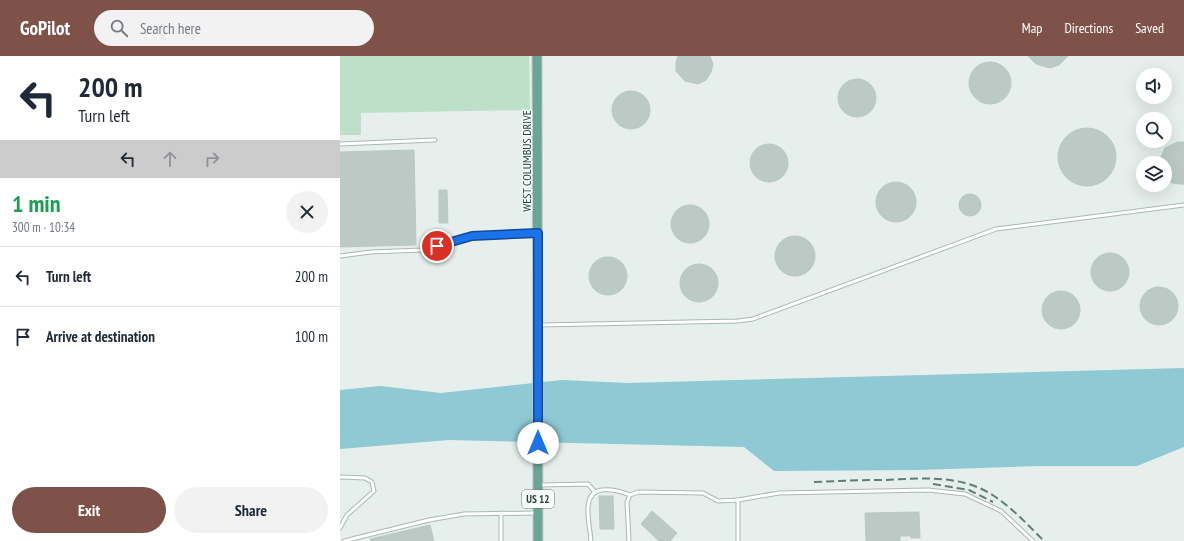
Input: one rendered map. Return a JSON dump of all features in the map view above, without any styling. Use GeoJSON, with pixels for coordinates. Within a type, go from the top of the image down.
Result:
{"type":"FeatureCollection","features":[{"type":"Feature","properties":{"kind":"main road","name":"WEST COLUMBUS DRIVE"},"geometry":{"type":"LineString","coordinates":[[537,56],[538,485]]}},
{"type":"Feature","properties":{"kind":"main road","name":"US 12"},"geometry":{"type":"LineString","coordinates":[[538,485],[538,541]]}},
{"type":"Feature","properties":{"kind":"lane"},"geometry":{"type":"LineString","coordinates":[[340,144],[435,140]]}},
{"type":"Feature","properties":{"kind":"lane"},"geometry":{"type":"LineString","coordinates":[[538,325],[738,321],[754,319],[996,229],[1184,204]]}},
{"type":"Feature","properties":{"kind":"lane"},"geometry":{"type":"LineString","coordinates":[[340,256],[371,252],[422,250],[472,236],[538,233]]}},
{"type":"Feature","properties":{"kind":"lane"},"geometry":{"type":"LineString","coordinates":[[340,477],[365,478],[372,482],[374,491],[347,515],[340,528]]}},
{"type":"Feature","properties":{"kind":"lane"},"geometry":{"type":"LineString","coordinates":[[538,485],[588,484],[595,492]]}},
{"type":"Feature","properties":{"kind":"lane"},"geometry":{"type":"LineString","coordinates":[[595,492],[620,491],[630,495],[638,492],[703,493],[718,501],[738,500],[787,493],[928,490],[965,494],[1001,511],[1033,541]]}},
{"type":"Feature","properties":{"kind":"lane"},"geometry":{"type":"LineString","coordinates":[[591,541],[588,503],[595,492]]}},
{"type":"Feature","properties":{"kind":"lane"},"geometry":{"type":"LineString","coordinates":[[629,541],[627,502],[630,495]]}},
{"type":"Feature","properties":{"kind":"lane"},"geometry":{"type":"LineString","coordinates":[[738,500],[738,541]]}},
{"type":"Feature","properties":{"kind":"lane"},"geometry":{"type":"LineString","coordinates":[[501,513],[501,541]]}},
{"type":"Feature","properties":{"kind":"lane"},"geometry":{"type":"LineString","coordinates":[[344,541],[429,520],[464,514],[538,513]]}},
{"type":"Feature","properties":{"kind":"green space"},"geometry":{"type":"Polygon","coordinates":[[[340,56],[529,56],[530,110],[361,113],[361,135],[340,135],[340,56]]]}},
{"type":"Feature","properties":{"kind":"water"},"geometry":{"type":"Polygon","coordinates":[[[1184,368],[1184,447],[1137,466],[1040,466],[918,470],[774,471],[744,447],[449,440],[340,449],[340,390],[380,386],[441,393],[562,380],[627,383],[1184,368]]]}},
{"type":"Feature","properties":{"kind":"building"},"geometry":{"type":"Polygon","coordinates":[[[678,56],[710,56],[713,64],[711,72],[706,80],[698,84],[685,81],[676,71],[678,56]]]}},
{"type":"Feature","properties":{"kind":"building"},"geometry":{"type":"Polygon","coordinates":[[[1028,56],[1068,56],[1059,65],[1050,68],[1036,64],[1028,56]]]}},
{"type":"Feature","properties":{"kind":"building"},"geometry":{"type":"Polygon","coordinates":[[[986,62],[994,62],[1002,65],[1008,71],[1011,83],[1008,95],[1002,101],[994,104],[986,104],[978,101],[972,95],[969,87],[969,79],[972,71],[978,65],[986,62]]]}},
{"type":"Feature","properties":{"kind":"building"},"geometry":{"type":"Polygon","coordinates":[[[853,79],[861,79],[868,82],[873,87],[876,98],[873,109],[868,114],[861,117],[853,117],[846,114],[841,109],[838,102],[838,94],[841,87],[846,82],[853,79]]]}},
{"type":"Feature","properties":{"kind":"building"},"geometry":{"type":"Polygon","coordinates":[[[631,91],[644,97],[650,110],[644,123],[631,129],[618,123],[612,110],[618,97],[631,91]]]}},
{"type":"Feature","properties":{"kind":"building"},"geometry":{"type":"Polygon","coordinates":[[[1081,128],[1093,128],[1108,136],[1116,151],[1116,163],[1108,178],[1093,186],[1081,186],[1066,178],[1058,163],[1058,151],[1066,136],[1081,128]]]}},
{"type":"Feature","properties":{"kind":"building"},"geometry":{"type":"Polygon","coordinates":[[[1178,142],[1184,142],[1184,184],[1172,183],[1172,156],[1161,156],[1165,148],[1172,148],[1172,145],[1178,142]]]}},
{"type":"Feature","properties":{"kind":"building"},"geometry":{"type":"Polygon","coordinates":[[[769,144],[782,150],[788,163],[782,176],[769,182],[756,176],[750,163],[756,150],[769,144]]]}},
{"type":"Feature","properties":{"kind":"building"},"geometry":{"type":"Polygon","coordinates":[[[414,150],[416,245],[340,247],[340,152],[414,150]]]}},
{"type":"Feature","properties":{"kind":"building"},"geometry":{"type":"Polygon","coordinates":[[[900,182],[907,185],[913,191],[916,202],[915,210],[907,219],[900,222],[892,222],[885,219],[877,210],[876,198],[879,191],[888,183],[900,182]]]}},
{"type":"Feature","properties":{"kind":"building"},"geometry":{"type":"Polygon","coordinates":[[[439,190],[447,190],[448,223],[439,223],[439,190]]]}},
{"type":"Feature","properties":{"kind":"building"},"geometry":{"type":"Polygon","coordinates":[[[970,194],[978,197],[981,205],[978,213],[970,216],[962,213],[959,205],[962,197],[970,194]]]}},
{"type":"Feature","properties":{"kind":"building"},"geometry":{"type":"Polygon","coordinates":[[[690,205],[703,211],[709,224],[703,237],[690,243],[677,237],[671,224],[677,211],[690,205]]]}},
{"type":"Feature","properties":{"kind":"building"},"geometry":{"type":"Polygon","coordinates":[[[795,236],[803,238],[809,242],[813,248],[815,256],[813,264],[809,270],[803,274],[795,276],[787,274],[781,270],[777,264],[775,256],[777,248],[781,242],[787,238],[795,236]]]}},
{"type":"Feature","properties":{"kind":"building"},"geometry":{"type":"Polygon","coordinates":[[[1110,253],[1123,259],[1129,272],[1123,285],[1110,291],[1097,285],[1091,272],[1097,259],[1110,253]]]}},
{"type":"Feature","properties":{"kind":"building"},"geometry":{"type":"Polygon","coordinates":[[[608,257],[621,263],[627,276],[621,289],[608,295],[595,289],[589,276],[595,263],[608,257]]]}},
{"type":"Feature","properties":{"kind":"building"},"geometry":{"type":"Polygon","coordinates":[[[699,264],[712,270],[718,283],[712,296],[699,302],[686,296],[680,283],[686,270],[699,264]]]}},
{"type":"Feature","properties":{"kind":"building"},"geometry":{"type":"Polygon","coordinates":[[[1159,287],[1172,293],[1178,306],[1172,319],[1159,325],[1146,319],[1140,306],[1146,293],[1159,287]]]}},
{"type":"Feature","properties":{"kind":"building"},"geometry":{"type":"Polygon","coordinates":[[[1061,291],[1074,297],[1080,310],[1074,323],[1061,329],[1048,323],[1042,310],[1048,297],[1061,291]]]}},
{"type":"Feature","properties":{"kind":"building"},"geometry":{"type":"Polygon","coordinates":[[[599,496],[613,496],[614,529],[600,529],[599,496]]]}},
{"type":"Feature","properties":{"kind":"building"},"geometry":{"type":"Polygon","coordinates":[[[652,511],[677,533],[670,541],[659,541],[641,524],[652,511]]]}},
{"type":"Feature","properties":{"kind":"building"},"geometry":{"type":"Polygon","coordinates":[[[919,512],[920,538],[900,536],[900,541],[866,541],[865,513],[919,512]]]}},
{"type":"Feature","properties":{"kind":"building"},"geometry":{"type":"Polygon","coordinates":[[[430,525],[434,541],[371,541],[370,539],[430,525]]]}},
{"type":"Feature","properties":{"kind":"railway"},"geometry":{"type":"LineString","coordinates":[[814,482],[928,478],[957,481],[984,490],[997,498],[1021,518],[1044,541]]}},
{"type":"Feature","properties":{"kind":"railway"},"geometry":{"type":"LineString","coordinates":[[933,484],[969,490],[993,502]]}},
{"type":"Feature","properties":{"kind":"route"},"geometry":{"type":"LineString","coordinates":[[437,246],[472,236],[509,233],[538,233],[538,443]]}}]}
